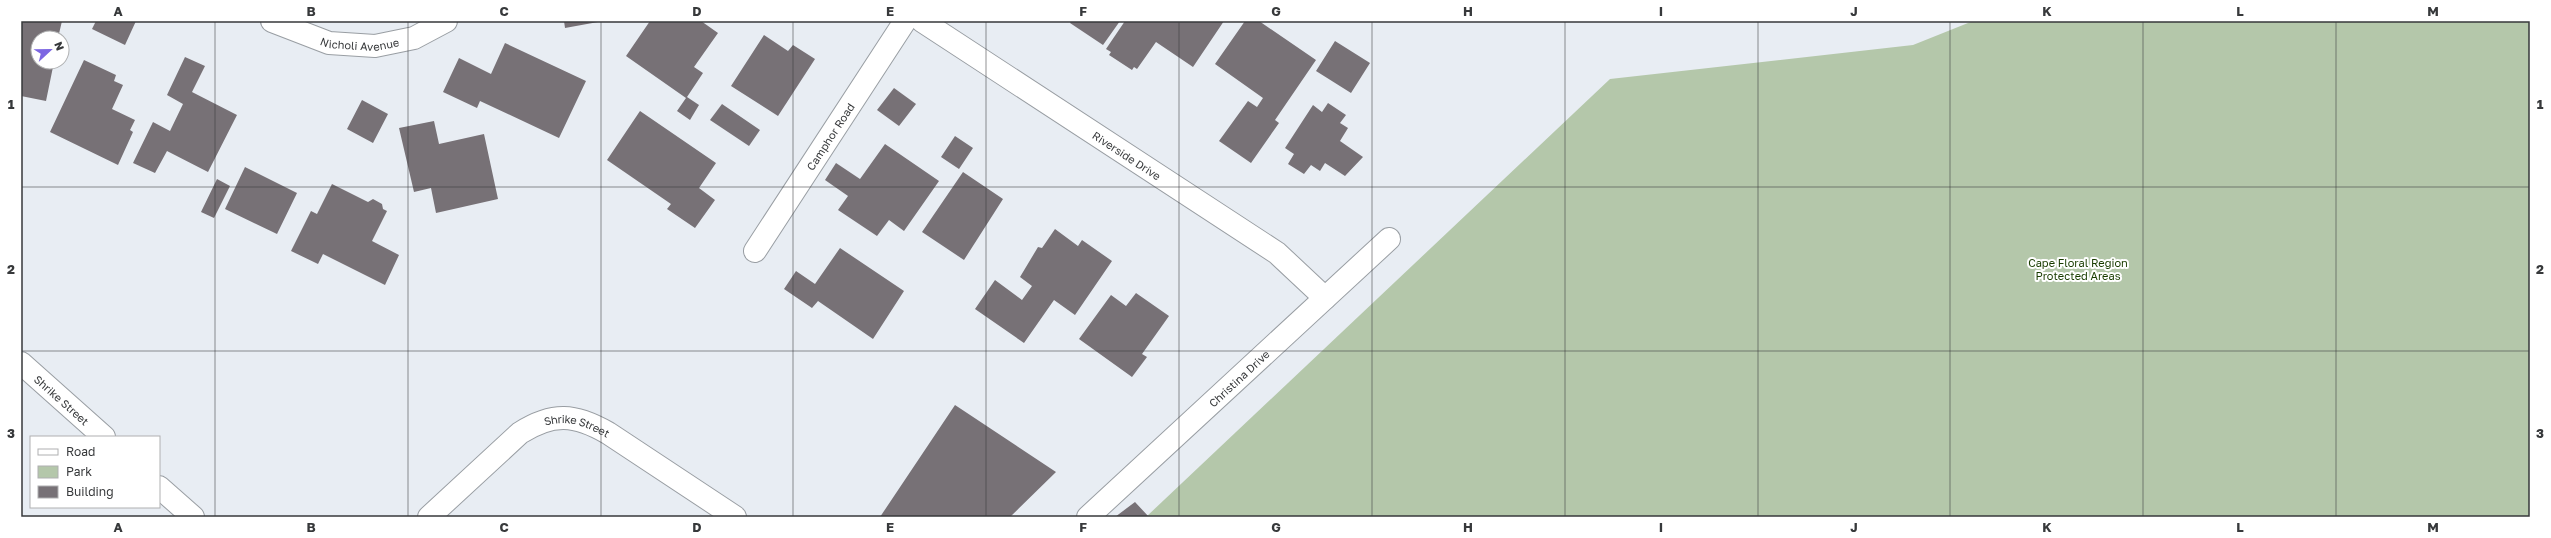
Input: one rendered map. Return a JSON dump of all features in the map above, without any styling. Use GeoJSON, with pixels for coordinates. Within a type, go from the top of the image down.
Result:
{"type":"FeatureCollection","features":[{"type":"Feature","properties":{"kind":"street","name":"Nicholi Avenue"},"geometry":{"type":"LineString","coordinates":[[272,21],[328,42],[375,46],[414,38],[446,21]]}},
{"type":"Feature","properties":{"kind":"street","name":"Camphor Road"},"geometry":{"type":"LineString","coordinates":[[755,251],[905,21]]}},
{"type":"Feature","properties":{"kind":"street","name":"Riverside Drive"},"geometry":{"type":"LineString","coordinates":[[922,21],[1277,253],[1326,298]]}},
{"type":"Feature","properties":{"kind":"street","name":"Christina Drive"},"geometry":{"type":"LineString","coordinates":[[1088,517],[1389,238]]}},
{"type":"Feature","properties":{"kind":"street","name":"Shrike Street"},"geometry":{"type":"LineString","coordinates":[[21,363],[103,436]]}},
{"type":"Feature","properties":{"kind":"street","name":"Shrike Street"},"geometry":{"type":"LineString","coordinates":[[429,517],[520,433],[535,423],[573,417],[592,423],[735,517]]}},
{"type":"Feature","properties":{"kind":"street"},"geometry":{"type":"LineString","coordinates":[[160,488],[193,517]]}},
{"type":"Feature","properties":{"kind":"green space","name":"Cape Floral Region Protected Areas"},"geometry":{"type":"Polygon","coordinates":[[[1973,21],[2530,21],[2530,517],[1146,517],[1610,79],[1913,45],[1973,21]]]}},
{"type":"Feature","properties":{"kind":"building"},"geometry":{"type":"Polygon","coordinates":[[[21,21],[62,21],[60,30],[30,30],[30,70],[52,70],[46,101],[21,96],[21,21]]]}},
{"type":"Feature","properties":{"kind":"building"},"geometry":{"type":"Polygon","coordinates":[[[96,21],[136,21],[125,45],[92,29],[96,21]]]}},
{"type":"Feature","properties":{"kind":"building"},"geometry":{"type":"Polygon","coordinates":[[[564,21],[598,21],[598,22],[565,28],[564,21]]]}},
{"type":"Feature","properties":{"kind":"building"},"geometry":{"type":"Polygon","coordinates":[[[650,21],[701,21],[718,33],[694,67],[703,73],[687,97],[699,105],[690,120],[677,111],[686,98],[626,56],[650,21]]]}},
{"type":"Feature","properties":{"kind":"building"},"geometry":{"type":"Polygon","coordinates":[[[1071,21],[1120,21],[1103,45],[1070,23],[1071,21]]]}},
{"type":"Feature","properties":{"kind":"building"},"geometry":{"type":"Polygon","coordinates":[[[1125,21],[1224,21],[1193,67],[1156,42],[1137,69],[1134,67],[1132,70],[1109,55],[1111,52],[1106,49],[1125,21]]]}},
{"type":"Feature","properties":{"kind":"building"},"geometry":{"type":"Polygon","coordinates":[[[1245,21],[1259,21],[1316,60],[1275,120],[1279,123],[1251,163],[1219,141],[1248,101],[1257,107],[1263,98],[1215,64],[1245,21]]]}},
{"type":"Feature","properties":{"kind":"building"},"geometry":{"type":"Polygon","coordinates":[[[764,35],[788,51],[793,45],[815,59],[778,116],[731,86],[764,35]]]}},
{"type":"Feature","properties":{"kind":"building"},"geometry":{"type":"Polygon","coordinates":[[[1335,41],[1370,63],[1351,93],[1316,71],[1335,41]]]}},
{"type":"Feature","properties":{"kind":"building"},"geometry":{"type":"Polygon","coordinates":[[[505,43],[586,81],[559,138],[480,101],[477,108],[443,92],[459,58],[491,74],[505,43]]]}},
{"type":"Feature","properties":{"kind":"building"},"geometry":{"type":"Polygon","coordinates":[[[185,57],[205,66],[192,92],[237,115],[208,172],[167,151],[155,173],[133,163],[153,122],[170,131],[183,104],[167,95],[185,57]]]}},
{"type":"Feature","properties":{"kind":"building"},"geometry":{"type":"Polygon","coordinates":[[[84,60],[116,75],[114,81],[123,85],[112,109],[135,120],[130,130],[133,132],[118,165],[50,132],[84,60]]]}},
{"type":"Feature","properties":{"kind":"building"},"geometry":{"type":"Polygon","coordinates":[[[894,88],[916,104],[899,126],[877,110],[894,88]]]}},
{"type":"Feature","properties":{"kind":"building"},"geometry":{"type":"Polygon","coordinates":[[[362,100],[388,114],[373,143],[347,129],[362,100]]]}},
{"type":"Feature","properties":{"kind":"building"},"geometry":{"type":"Polygon","coordinates":[[[1328,103],[1346,115],[1340,123],[1348,128],[1340,141],[1363,157],[1345,176],[1325,163],[1320,171],[1311,165],[1304,174],[1288,164],[1294,154],[1285,148],[1313,105],[1322,112],[1328,103]]]}},
{"type":"Feature","properties":{"kind":"building"},"geometry":{"type":"Polygon","coordinates":[[[722,104],[760,130],[749,146],[710,120],[722,104]]]}},
{"type":"Feature","properties":{"kind":"building"},"geometry":{"type":"Polygon","coordinates":[[[640,111],[716,163],[699,188],[715,200],[695,228],[667,209],[671,204],[607,160],[640,111]]]}},
{"type":"Feature","properties":{"kind":"building"},"geometry":{"type":"Polygon","coordinates":[[[434,121],[439,144],[484,134],[498,199],[436,213],[431,188],[414,192],[399,128],[434,121]]]}},
{"type":"Feature","properties":{"kind":"building"},"geometry":{"type":"Polygon","coordinates":[[[955,136],[973,148],[959,169],[941,157],[955,136]]]}},
{"type":"Feature","properties":{"kind":"building"},"geometry":{"type":"Polygon","coordinates":[[[885,144],[939,181],[904,231],[889,220],[877,236],[838,210],[848,196],[825,180],[836,163],[860,179],[885,144]]]}},
{"type":"Feature","properties":{"kind":"building"},"geometry":{"type":"Polygon","coordinates":[[[245,167],[297,193],[277,234],[225,209],[245,167]]]}},
{"type":"Feature","properties":{"kind":"building"},"geometry":{"type":"Polygon","coordinates":[[[963,172],[1003,199],[964,260],[922,232],[963,172]]]}},
{"type":"Feature","properties":{"kind":"building"},"geometry":{"type":"Polygon","coordinates":[[[217,179],[230,186],[214,218],[201,212],[217,179]]]}},
{"type":"Feature","properties":{"kind":"building"},"geometry":{"type":"Polygon","coordinates":[[[332,184],[368,202],[373,199],[382,204],[383,209],[387,211],[372,241],[399,255],[385,285],[323,254],[318,264],[291,251],[311,211],[317,214],[332,184]]]}},
{"type":"Feature","properties":{"kind":"building"},"geometry":{"type":"Polygon","coordinates":[[[1055,229],[1078,246],[1082,240],[1112,261],[1075,315],[1054,300],[1024,343],[975,309],[995,280],[1022,300],[1032,286],[1020,277],[1038,247],[1042,248],[1055,229]]]}},
{"type":"Feature","properties":{"kind":"building"},"geometry":{"type":"Polygon","coordinates":[[[840,248],[904,291],[873,339],[818,301],[812,308],[784,289],[796,271],[815,284],[840,248]]]}},
{"type":"Feature","properties":{"kind":"building"},"geometry":{"type":"Polygon","coordinates":[[[1136,293],[1169,316],[1142,354],[1147,357],[1132,377],[1079,339],[1111,295],[1126,306],[1136,293]]]}},
{"type":"Feature","properties":{"kind":"building"},"geometry":{"type":"Polygon","coordinates":[[[955,405],[1056,472],[1010,517],[880,517],[955,405]]]}},
{"type":"Feature","properties":{"kind":"building"},"geometry":{"type":"Polygon","coordinates":[[[1135,502],[1149,517],[1115,517],[1135,502]]]}}]}
